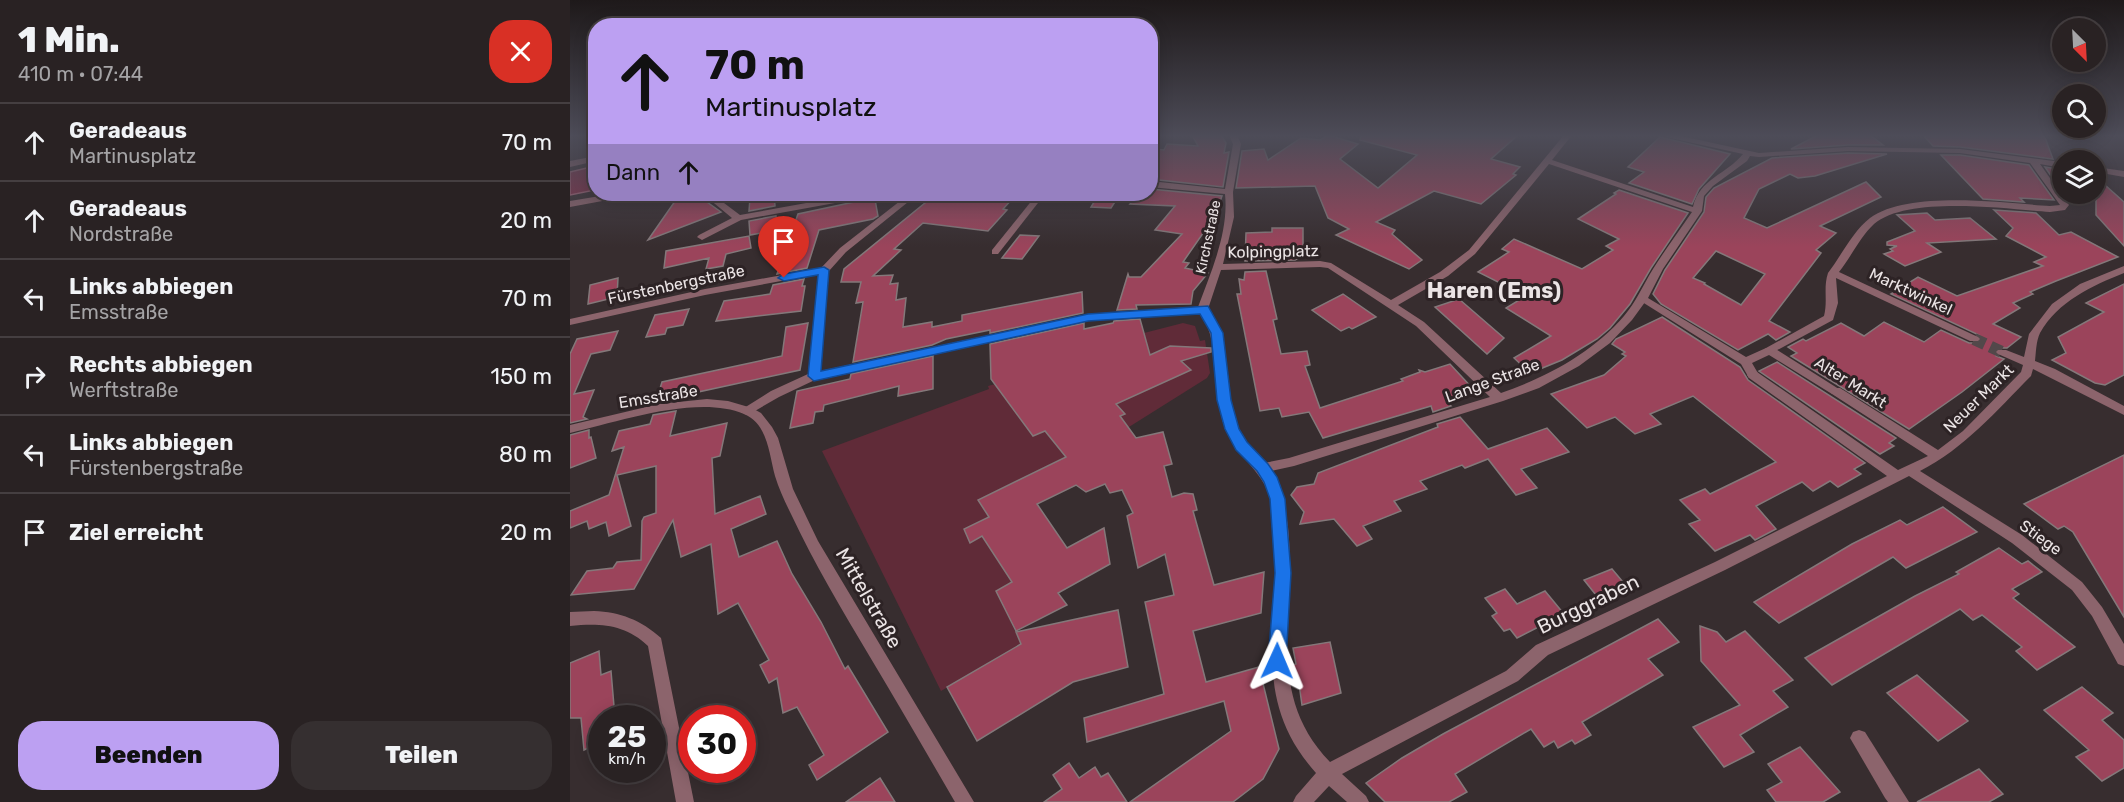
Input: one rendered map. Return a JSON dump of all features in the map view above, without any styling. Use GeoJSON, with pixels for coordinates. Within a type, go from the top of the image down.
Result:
{"type":"FeatureCollection","features":[{"type":"Feature","properties":{"kind":"street","name":"Kirchstraße"},"geometry":{"type":"LineString","coordinates":[[1203,309],[1217,267],[1231,199],[1229,192],[1232,172]]}},
{"type":"Feature","properties":{"kind":"street"},"geometry":{"type":"LineString","coordinates":[[1392,304],[1444,274],[1472,252],[1538,172]]}},
{"type":"Feature","properties":{"kind":"street"},"geometry":{"type":"LineString","coordinates":[[1582,172],[1697,211]]}},
{"type":"Feature","properties":{"kind":"street","name":"Lange Straße"},"geometry":{"type":"LineString","coordinates":[[1263,468],[1288,463],[1499,398],[1535,385],[1583,358],[1606,341],[1643,298],[1658,269],[1697,211],[1700,196],[1710,184],[1726,172]]}},
{"type":"Feature","properties":{"kind":"street"},"geometry":{"type":"LineString","coordinates":[[1745,362],[1828,318],[1833,303],[1830,282],[1833,273],[1872,221],[1894,210],[1937,205],[2062,208],[2065,205],[2041,172]]}},
{"type":"Feature","properties":{"kind":"street"},"geometry":{"type":"LineString","coordinates":[[1158,185],[1229,192]]}},
{"type":"Feature","properties":{"kind":"street"},"geometry":{"type":"LineString","coordinates":[[570,204],[588,201]]}},
{"type":"Feature","properties":{"kind":"street"},"geometry":{"type":"LineString","coordinates":[[716,201],[738,218]]}},
{"type":"Feature","properties":{"kind":"street"},"geometry":{"type":"LineString","coordinates":[[702,237],[738,218],[830,201]]}},
{"type":"Feature","properties":{"kind":"street"},"geometry":{"type":"LineString","coordinates":[[814,376],[824,270],[843,250],[905,201]]}},
{"type":"Feature","properties":{"kind":"street"},"geometry":{"type":"LineString","coordinates":[[995,252],[1035,201]]}},
{"type":"Feature","properties":{"kind":"street","name":"Kolpingplatz"},"geometry":{"type":"LineString","coordinates":[[1217,267],[1320,264],[1331,266],[1420,324],[1499,398]]}},
{"type":"Feature","properties":{"kind":"street"},"geometry":{"type":"LineString","coordinates":[[2031,363],[2034,334],[2056,306],[2084,286],[2124,269]]}},
{"type":"Feature","properties":{"kind":"street","name":"Fürstenbergstraße"},"geometry":{"type":"LineString","coordinates":[[570,322],[705,292],[824,270]]}},
{"type":"Feature","properties":{"kind":"street","name":"Marktwinkel"},"geometry":{"type":"LineString","coordinates":[[1833,273],[1974,339]]}},
{"type":"Feature","properties":{"kind":"street"},"geometry":{"type":"LineString","coordinates":[[1643,298],[1745,362],[1753,375],[1904,474]]}},
{"type":"Feature","properties":{"kind":"street"},"geometry":{"type":"LineString","coordinates":[[748,411],[775,394],[814,376],[1088,317],[1203,309],[1217,333],[1224,400],[1232,429],[1242,446],[1272,481],[1277,499],[1282,535],[1283,573],[1277,645],[1278,677],[1284,703],[1295,728],[1312,756],[1360,802]]}},
{"type":"Feature","properties":{"kind":"street","name":"Alter Markt"},"geometry":{"type":"LineString","coordinates":[[1770,350],[1938,456]]}},
{"type":"Feature","properties":{"kind":"street"},"geometry":{"type":"LineString","coordinates":[[2002,352],[2031,363],[2124,411]]}},
{"type":"Feature","properties":{"kind":"street","name":"Neuer Markt"},"geometry":{"type":"LineString","coordinates":[[1904,474],[1938,456],[1967,434],[2027,373],[2031,363]]}},
{"type":"Feature","properties":{"kind":"street","name":"Emsstraße"},"geometry":{"type":"LineString","coordinates":[[570,429],[656,410],[694,405],[724,405],[748,411]]}},
{"type":"Feature","properties":{"kind":"street","name":"Mittelstraße"},"geometry":{"type":"LineString","coordinates":[[748,411],[767,427],[781,474],[798,517],[965,802]]}},
{"type":"Feature","properties":{"kind":"street","name":"Stiege"},"geometry":{"type":"LineString","coordinates":[[1904,474],[2033,551],[2078,587],[2096,611],[2124,659]]}},
{"type":"Feature","properties":{"kind":"street","name":"Burggraben"},"geometry":{"type":"LineString","coordinates":[[1302,802],[1329,771],[1512,676],[1542,650],[1720,566],[1904,474]]}},
{"type":"Feature","properties":{"kind":"street"},"geometry":{"type":"LineString","coordinates":[[570,620],[583,617],[619,619],[643,630],[655,643],[685,802]]}},
{"type":"Feature","properties":{"kind":"street"},"geometry":{"type":"LineString","coordinates":[[1859,738],[1891,792],[1900,802]]}},
{"type":"Feature","properties":{"kind":"shaded area"},"geometry":{"type":"Polygon","coordinates":[[[570,172],[588,172],[588,191],[570,195],[570,172]]]}},
{"type":"Feature","properties":{"kind":"shaded area"},"geometry":{"type":"Polygon","coordinates":[[[1183,323],[1195,326],[1200,341],[1205,340],[1210,373],[1207,378],[1113,437],[1100,440],[978,500],[989,517],[964,530],[970,542],[982,536],[1012,582],[997,591],[1021,644],[941,691],[822,451],[989,389],[988,386],[1078,361],[1144,333],[1183,323]]]}},
{"type":"Feature","properties":{"kind":"building"},"geometry":{"type":"Polygon","coordinates":[[[1158,172],[1225,172],[1223,187],[1158,180],[1158,172]]]}},
{"type":"Feature","properties":{"kind":"building"},"geometry":{"type":"Polygon","coordinates":[[[1239,172],[1358,172],[1378,188],[1396,172],[1515,172],[1513,174],[1516,175],[1481,204],[1434,191],[1376,222],[1395,230],[1392,234],[1422,260],[1409,269],[1336,235],[1349,229],[1328,218],[1315,186],[1236,188],[1239,172]]]}},
{"type":"Feature","properties":{"kind":"building"},"geometry":{"type":"Polygon","coordinates":[[[1643,172],[1714,172],[1699,189],[1692,204],[1629,183],[1643,172]]]}},
{"type":"Feature","properties":{"kind":"building"},"geometry":{"type":"Polygon","coordinates":[[[1744,172],[1827,172],[1798,178],[1790,174],[1759,189],[1744,218],[1767,228],[1866,182],[1881,197],[1820,226],[1836,233],[1816,250],[1821,253],[1769,321],[1790,332],[1776,340],[1768,334],[1738,350],[1661,304],[1653,294],[1665,270],[1704,212],[1706,197],[1714,188],[1744,172]],[[1716,251],[1693,278],[1741,305],[1765,274],[1716,251]]]}},
{"type":"Feature","properties":{"kind":"building"},"geometry":{"type":"Polygon","coordinates":[[[1958,172],[2034,172],[2052,200],[2020,198],[2024,202],[1983,199],[1958,172]]]}},
{"type":"Feature","properties":{"kind":"building"},"geometry":{"type":"Polygon","coordinates":[[[2106,186],[2124,202],[2124,246],[2096,215],[2096,204],[2106,204],[2106,186]]]}},
{"type":"Feature","properties":{"kind":"building"},"geometry":{"type":"Polygon","coordinates":[[[1158,190],[1222,196],[1211,226],[1208,226],[1183,262],[1189,263],[1185,268],[1208,273],[1193,291],[1191,304],[1136,305],[1137,309],[1117,310],[1128,274],[1129,277],[1141,277],[1182,234],[1155,230],[1175,206],[1130,204],[1133,201],[1158,201],[1158,190]]]}},
{"type":"Feature","properties":{"kind":"building"},"geometry":{"type":"Polygon","coordinates":[[[1619,190],[1688,213],[1630,304],[1610,328],[1597,339],[1562,360],[1530,373],[1514,358],[1551,336],[1506,308],[1526,296],[1478,272],[1509,252],[1502,249],[1514,239],[1582,269],[1613,250],[1606,246],[1619,239],[1578,219],[1619,190]]]}},
{"type":"Feature","properties":{"kind":"building"},"geometry":{"type":"Polygon","coordinates":[[[675,201],[706,201],[721,212],[648,240],[675,201]]]}},
{"type":"Feature","properties":{"kind":"building"},"geometry":{"type":"Polygon","coordinates":[[[750,201],[775,201],[775,206],[749,211],[750,201]]]}},
{"type":"Feature","properties":{"kind":"building"},"geometry":{"type":"Polygon","coordinates":[[[859,201],[875,201],[878,216],[819,230],[807,268],[777,274],[798,214],[859,201]]]}},
{"type":"Feature","properties":{"kind":"building"},"geometry":{"type":"Polygon","coordinates":[[[927,201],[1010,201],[1003,209],[1007,210],[988,231],[923,223],[894,249],[901,250],[873,276],[893,275],[890,284],[898,283],[896,300],[906,298],[903,327],[932,322],[932,327],[962,321],[962,315],[1082,292],[1083,313],[990,333],[990,330],[946,339],[932,345],[853,362],[863,302],[856,303],[861,282],[841,282],[844,269],[927,201]]]}},
{"type":"Feature","properties":{"kind":"building"},"geometry":{"type":"Polygon","coordinates":[[[1095,201],[1116,201],[1111,208],[1091,207],[1095,201]]]}},
{"type":"Feature","properties":{"kind":"building"},"geometry":{"type":"Polygon","coordinates":[[[1994,210],[2036,213],[2059,235],[2071,232],[2118,257],[2030,292],[2033,294],[2013,303],[2020,308],[1993,324],[2021,337],[2007,348],[1994,350],[1996,356],[2004,359],[1909,429],[1791,356],[1797,353],[1788,347],[1803,339],[1806,341],[1841,323],[1864,336],[1884,322],[1924,342],[1941,330],[1969,343],[1980,343],[1982,339],[1979,335],[1891,294],[1918,277],[1957,296],[2043,266],[2034,262],[2046,257],[2006,236],[2013,228],[1994,210]]]}},
{"type":"Feature","properties":{"kind":"building"},"geometry":{"type":"Polygon","coordinates":[[[1927,213],[1935,220],[1970,218],[1996,239],[1927,243],[1941,252],[1905,266],[1884,254],[1893,251],[1890,249],[1897,246],[1887,245],[1887,242],[1915,231],[1897,215],[1927,213]]]}},
{"type":"Feature","properties":{"kind":"building"},"geometry":{"type":"Polygon","coordinates":[[[776,216],[778,230],[750,235],[749,221],[776,216]]]}},
{"type":"Feature","properties":{"kind":"building"},"geometry":{"type":"Polygon","coordinates":[[[1272,228],[1303,228],[1303,256],[1295,260],[1245,261],[1246,233],[1272,232],[1272,228]]]}},
{"type":"Feature","properties":{"kind":"building"},"geometry":{"type":"Polygon","coordinates":[[[1020,235],[1039,236],[1022,259],[1002,258],[1020,235]]]}},
{"type":"Feature","properties":{"kind":"building"},"geometry":{"type":"Polygon","coordinates":[[[749,236],[751,248],[726,254],[723,266],[706,269],[709,258],[664,268],[666,251],[749,236]]]}},
{"type":"Feature","properties":{"kind":"building"},"geometry":{"type":"Polygon","coordinates":[[[1266,271],[1277,319],[1273,320],[1281,354],[1307,351],[1310,365],[1305,366],[1320,408],[1403,381],[1401,379],[1420,372],[1419,370],[1425,372],[1450,364],[1474,390],[1446,401],[1451,406],[1433,412],[1431,406],[1323,438],[1309,412],[1282,417],[1279,408],[1260,411],[1237,294],[1241,294],[1239,279],[1244,280],[1245,272],[1266,271]]]}},
{"type":"Feature","properties":{"kind":"building"},"geometry":{"type":"Polygon","coordinates":[[[618,278],[617,297],[588,304],[590,285],[618,278]]]}},
{"type":"Feature","properties":{"kind":"building"},"geometry":{"type":"Polygon","coordinates":[[[804,279],[801,311],[716,321],[724,301],[770,294],[773,285],[804,279]]]}},
{"type":"Feature","properties":{"kind":"building"},"geometry":{"type":"Polygon","coordinates":[[[2124,284],[2124,375],[2105,385],[2095,383],[2052,360],[2066,353],[2058,337],[2104,312],[2086,303],[2124,284]]]}},
{"type":"Feature","properties":{"kind":"building"},"geometry":{"type":"Polygon","coordinates":[[[1343,294],[1376,317],[1352,329],[1349,327],[1341,331],[1312,310],[1343,294]]]}},
{"type":"Feature","properties":{"kind":"building"},"geometry":{"type":"Polygon","coordinates":[[[1459,299],[1504,338],[1487,354],[1435,307],[1459,299]]]}},
{"type":"Feature","properties":{"kind":"building"},"geometry":{"type":"Polygon","coordinates":[[[689,309],[683,325],[667,328],[665,334],[646,337],[655,315],[689,309]]]}},
{"type":"Feature","properties":{"kind":"building"},"geometry":{"type":"Polygon","coordinates":[[[1662,317],[1740,367],[1748,380],[1865,463],[1854,469],[1861,474],[1838,487],[1830,481],[1813,491],[1802,482],[1756,506],[1776,529],[1755,540],[1750,535],[1715,551],[1689,524],[1700,520],[1680,500],[1705,489],[1710,494],[1776,462],[1693,396],[1650,414],[1661,424],[1635,434],[1615,417],[1587,428],[1551,394],[1604,375],[1626,356],[1622,354],[1625,352],[1612,344],[1616,339],[1662,317]]]}},
{"type":"Feature","properties":{"kind":"building"},"geometry":{"type":"Polygon","coordinates":[[[1140,319],[1150,355],[1170,346],[1211,348],[1211,352],[1181,361],[1191,370],[1116,404],[1125,414],[1120,416],[1136,438],[1163,432],[1172,464],[1164,466],[1172,497],[1184,493],[1193,494],[1197,510],[1193,511],[1214,585],[1264,572],[1261,613],[1193,631],[1206,682],[1259,667],[1279,749],[1263,779],[1233,802],[1130,802],[1231,731],[1224,701],[1087,742],[1084,718],[1164,694],[1145,602],[1174,595],[1165,554],[1138,568],[1127,516],[1133,513],[1122,490],[1110,493],[1105,484],[1086,492],[1076,485],[1037,504],[1067,548],[1104,528],[1110,564],[1058,593],[1067,605],[1016,631],[996,591],[1012,582],[982,536],[970,543],[964,529],[989,517],[978,500],[1066,457],[1045,431],[1033,436],[991,379],[990,344],[1084,323],[1084,329],[1114,321],[1140,319]]]}},
{"type":"Feature","properties":{"kind":"building"},"geometry":{"type":"Polygon","coordinates":[[[808,323],[800,370],[680,396],[679,400],[656,402],[662,382],[782,356],[786,327],[808,323]]]}},
{"type":"Feature","properties":{"kind":"building"},"geometry":{"type":"Polygon","coordinates":[[[618,331],[610,350],[591,354],[574,394],[594,390],[583,417],[587,419],[570,423],[570,354],[577,339],[618,331]]]}},
{"type":"Feature","properties":{"kind":"building"},"geometry":{"type":"Polygon","coordinates":[[[933,356],[933,389],[898,396],[899,386],[824,405],[823,411],[815,412],[813,423],[790,428],[797,391],[850,379],[851,374],[933,356]]]}},
{"type":"Feature","properties":{"kind":"building"},"geometry":{"type":"Polygon","coordinates":[[[1777,362],[1896,438],[1889,443],[1894,446],[1880,454],[1759,371],[1777,362]]]}},
{"type":"Feature","properties":{"kind":"building"},"geometry":{"type":"Polygon","coordinates":[[[676,411],[670,436],[727,423],[720,456],[712,458],[715,514],[760,496],[766,514],[731,529],[739,557],[777,541],[792,574],[821,622],[845,669],[848,666],[888,732],[817,780],[809,765],[824,755],[797,707],[783,713],[777,678],[769,683],[760,665],[769,660],[738,603],[718,614],[711,544],[681,557],[673,520],[634,589],[571,595],[587,571],[613,568],[617,562],[641,560],[642,521],[644,517],[656,513],[656,466],[617,475],[631,526],[609,536],[606,522],[589,529],[587,521],[570,528],[570,511],[609,495],[624,447],[612,451],[619,431],[650,424],[653,415],[676,411]]]}},
{"type":"Feature","properties":{"kind":"building"},"geometry":{"type":"Polygon","coordinates":[[[1460,417],[1488,449],[1547,428],[1569,452],[1521,469],[1537,488],[1516,495],[1488,459],[1465,468],[1462,465],[1420,481],[1427,489],[1394,501],[1401,511],[1363,526],[1372,539],[1357,546],[1334,519],[1300,524],[1304,512],[1291,495],[1297,487],[1314,484],[1318,473],[1438,427],[1437,424],[1460,417]]]}},
{"type":"Feature","properties":{"kind":"building"},"geometry":{"type":"Polygon","coordinates":[[[589,430],[589,438],[591,437],[596,458],[570,468],[570,435],[589,430]]]}},
{"type":"Feature","properties":{"kind":"building"},"geometry":{"type":"Polygon","coordinates":[[[2124,455],[2124,617],[2073,532],[2064,526],[2058,529],[2024,504],[2124,455]]]}},
{"type":"Feature","properties":{"kind":"building"},"geometry":{"type":"Polygon","coordinates":[[[1943,507],[1977,532],[1906,568],[1893,557],[1779,623],[1754,602],[1852,544],[1900,520],[1907,525],[1943,507]]]}},
{"type":"Feature","properties":{"kind":"building"},"geometry":{"type":"Polygon","coordinates":[[[1999,548],[2022,564],[2028,561],[2042,572],[2012,589],[2019,594],[2013,598],[2075,647],[2037,670],[2016,651],[2022,647],[1982,615],[1973,620],[1960,609],[1832,685],[1805,658],[1959,574],[1956,572],[1999,548]]]}},
{"type":"Feature","properties":{"kind":"building"},"geometry":{"type":"Polygon","coordinates":[[[1612,569],[1628,588],[1600,600],[1584,580],[1612,569]]]}},
{"type":"Feature","properties":{"kind":"building"},"geometry":{"type":"Polygon","coordinates":[[[1505,589],[1517,604],[1545,591],[1564,614],[1517,638],[1510,629],[1504,631],[1492,616],[1497,613],[1485,598],[1505,589]]]}},
{"type":"Feature","properties":{"kind":"building"},"geometry":{"type":"Polygon","coordinates":[[[1118,610],[1128,667],[1073,682],[977,741],[947,687],[1021,644],[1016,632],[1118,610]]]}},
{"type":"Feature","properties":{"kind":"building"},"geometry":{"type":"Polygon","coordinates":[[[1658,619],[1679,642],[1648,659],[1663,675],[1582,722],[1591,735],[1575,744],[1572,740],[1558,748],[1554,741],[1544,747],[1531,729],[1455,774],[1467,792],[1449,802],[1385,802],[1366,783],[1443,734],[1658,619]]]}},
{"type":"Feature","properties":{"kind":"building"},"geometry":{"type":"Polygon","coordinates":[[[1700,626],[1717,632],[1726,642],[1745,631],[1793,680],[1773,691],[1788,707],[1740,735],[1754,752],[1724,767],[1693,727],[1740,705],[1701,661],[1700,626]]]}},
{"type":"Feature","properties":{"kind":"building"},"geometry":{"type":"Polygon","coordinates":[[[1330,642],[1341,693],[1302,705],[1299,684],[1295,685],[1292,665],[1296,664],[1293,648],[1330,642]]]}},
{"type":"Feature","properties":{"kind":"building"},"geometry":{"type":"Polygon","coordinates":[[[599,651],[601,675],[611,671],[614,705],[588,705],[588,748],[584,750],[581,718],[570,718],[570,663],[599,651]]]}},
{"type":"Feature","properties":{"kind":"building"},"geometry":{"type":"Polygon","coordinates":[[[1917,675],[1968,721],[1938,741],[1887,693],[1917,675]]]}},
{"type":"Feature","properties":{"kind":"building"},"geometry":{"type":"Polygon","coordinates":[[[2082,687],[2113,713],[2102,720],[2124,740],[2124,768],[2102,781],[2076,757],[2089,750],[2044,710],[2082,687]]]}},
{"type":"Feature","properties":{"kind":"building"},"geometry":{"type":"Polygon","coordinates":[[[1800,747],[1840,792],[1823,802],[1776,802],[1767,790],[1782,782],[1768,764],[1800,747]]]}},
{"type":"Feature","properties":{"kind":"building"},"geometry":{"type":"Polygon","coordinates":[[[1069,763],[1079,778],[1095,767],[1101,777],[1108,773],[1127,802],[1044,802],[1062,789],[1053,775],[1069,763]]]}},
{"type":"Feature","properties":{"kind":"building"},"geometry":{"type":"Polygon","coordinates":[[[1979,769],[2003,794],[1989,802],[1917,802],[1979,769]]]}},
{"type":"Feature","properties":{"kind":"building"},"geometry":{"type":"Polygon","coordinates":[[[880,778],[895,802],[846,802],[880,778]]]}},
{"type":"Feature","properties":{"kind":"tunnel"},"geometry":{"type":"LineString","coordinates":[[1974,339],[2002,352]]}},
{"type":"Feature","properties":{"kind":"district","name":"Haren (Ems)"},"geometry":{"type":"Point","coordinates":[1494,290]}},
{"type":"Feature","properties":{"kind":"route"},"geometry":{"type":"LineString","coordinates":[[784,278],[824,270],[814,376],[1088,317],[1203,309],[1217,333],[1224,400],[1232,429],[1242,446],[1272,481],[1277,499],[1282,535],[1283,573],[1277,661]]}}]}
